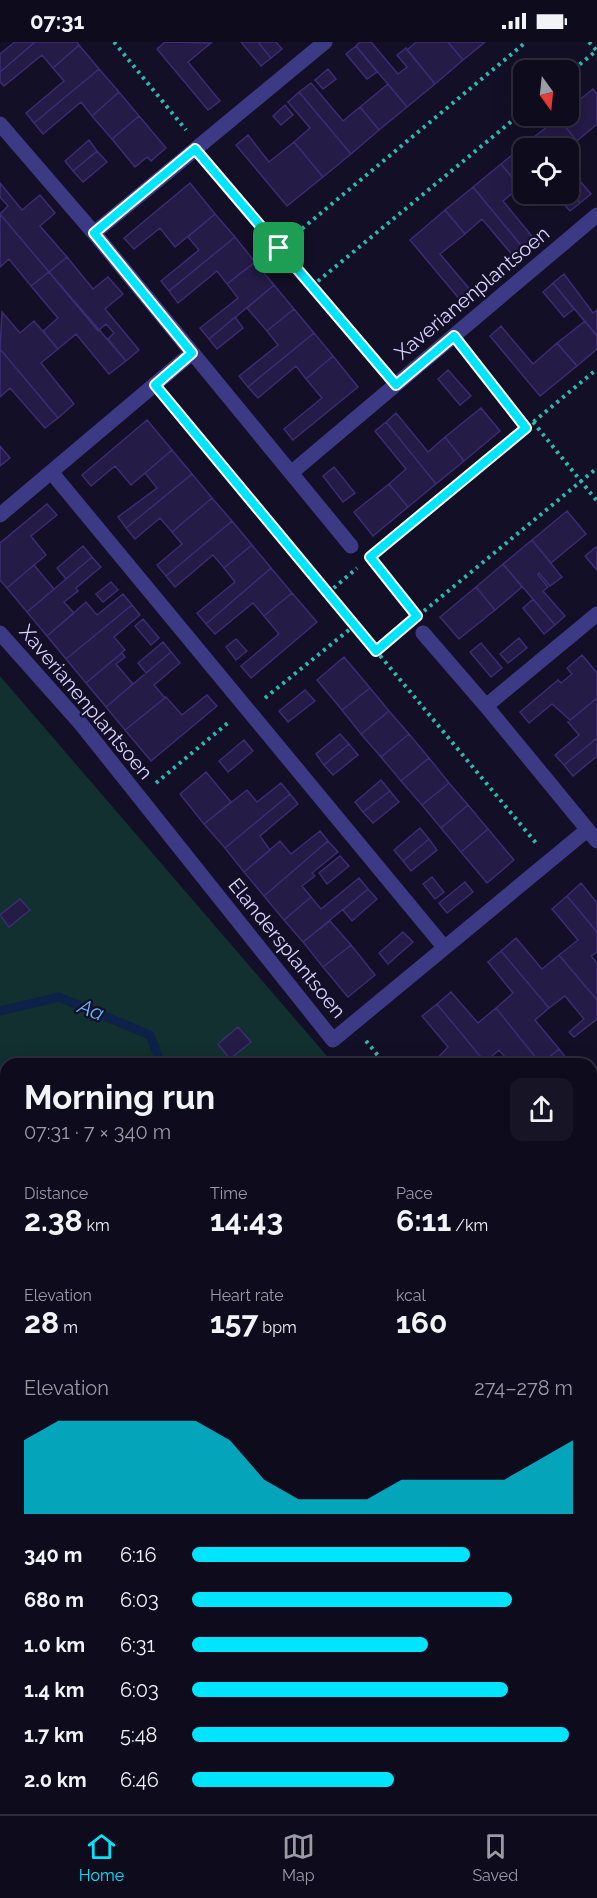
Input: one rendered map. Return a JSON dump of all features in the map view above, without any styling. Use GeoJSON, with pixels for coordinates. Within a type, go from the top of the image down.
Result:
{"type":"FeatureCollection","features":[{"type":"Feature","properties":{"kind":"street"},"geometry":{"type":"LineString","coordinates":[[94,233],[325,42]]}},
{"type":"Feature","properties":{"kind":"street"},"geometry":{"type":"LineString","coordinates":[[0,124],[94,233],[351,546]]}},
{"type":"Feature","properties":{"kind":"street","name":"Xaverianenplantsoen"},"geometry":{"type":"LineString","coordinates":[[291,473],[597,215]]}},
{"type":"Feature","properties":{"kind":"street"},"geometry":{"type":"LineString","coordinates":[[0,515],[192,353]]}},
{"type":"Feature","properties":{"kind":"street"},"geometry":{"type":"LineString","coordinates":[[52,473],[444,947]]}},
{"type":"Feature","properties":{"kind":"street"},"geometry":{"type":"LineString","coordinates":[[486,706],[597,614]]}},
{"type":"Feature","properties":{"kind":"street","name":"Xaverianenplantsoen"},"geometry":{"type":"LineString","coordinates":[[0,633],[81,724],[139,797]]}},
{"type":"Feature","properties":{"kind":"street","name":"Elandersplantsoen"},"geometry":{"type":"LineString","coordinates":[[139,797],[333,1040],[550,860],[592,835],[423,633]]}},
{"type":"Feature","properties":{"kind":"path"},"geometry":{"type":"LineString","coordinates":[[122,42],[116,44],[192,136],[195,149],[396,385]]}},
{"type":"Feature","properties":{"kind":"path"},"geometry":{"type":"LineString","coordinates":[[279,248],[526,42]]}},
{"type":"Feature","properties":{"kind":"path"},"geometry":{"type":"LineString","coordinates":[[579,65],[597,51],[589,42]]}},
{"type":"Feature","properties":{"kind":"path"},"geometry":{"type":"LineString","coordinates":[[312,286],[513,120]]}},
{"type":"Feature","properties":{"kind":"path"},"geometry":{"type":"LineString","coordinates":[[454,336],[526,428]]}},
{"type":"Feature","properties":{"kind":"path"},"geometry":{"type":"LineString","coordinates":[[328,593],[597,369]]}},
{"type":"Feature","properties":{"kind":"path"},"geometry":{"type":"LineString","coordinates":[[155,385],[550,860]]}},
{"type":"Feature","properties":{"kind":"path"},"geometry":{"type":"LineString","coordinates":[[533,422],[597,501]]}},
{"type":"Feature","properties":{"kind":"path"},"geometry":{"type":"LineString","coordinates":[[351,546],[362,546],[417,616],[597,468]]}},
{"type":"Feature","properties":{"kind":"path"},"geometry":{"type":"LineString","coordinates":[[139,797],[355,625]]}},
{"type":"Feature","properties":{"kind":"path"},"geometry":{"type":"LineString","coordinates":[[376,651],[401,630]]}},
{"type":"Feature","properties":{"kind":"path"},"geometry":{"type":"LineString","coordinates":[[353,1025],[380,1058]]}},
{"type":"Feature","properties":{"kind":"green space"},"geometry":{"type":"Polygon","coordinates":[[[0,676],[329,1058],[0,1058],[0,676]]]}},
{"type":"Feature","properties":{"kind":"building"},"geometry":{"type":"Polygon","coordinates":[[[15,42],[35,42],[0,72],[0,54],[15,42]]]}},
{"type":"Feature","properties":{"kind":"building"},"geometry":{"type":"Polygon","coordinates":[[[35,42],[77,42],[79,45],[53,68],[42,55],[4,86],[0,82],[0,72],[35,42]]]}},
{"type":"Feature","properties":{"kind":"building"},"geometry":{"type":"Polygon","coordinates":[[[165,42],[211,43],[188,62],[220,101],[208,110],[157,49],[165,42]]]}},
{"type":"Feature","properties":{"kind":"building"},"geometry":{"type":"Polygon","coordinates":[[[241,42],[258,42],[271,58],[261,66],[241,42]]]}},
{"type":"Feature","properties":{"kind":"building"},"geometry":{"type":"Polygon","coordinates":[[[258,42],[276,42],[282,49],[271,58],[258,42]]]}},
{"type":"Feature","properties":{"kind":"building"},"geometry":{"type":"Polygon","coordinates":[[[360,42],[371,42],[398,74],[407,67],[397,55],[406,48],[435,84],[407,107],[356,46],[360,42]]]}},
{"type":"Feature","properties":{"kind":"building"},"geometry":{"type":"Polygon","coordinates":[[[416,42],[448,42],[463,60],[435,84],[407,50],[416,42]]]}},
{"type":"Feature","properties":{"kind":"building"},"geometry":{"type":"Polygon","coordinates":[[[448,42],[485,42],[463,60],[448,42]]]}},
{"type":"Feature","properties":{"kind":"building"},"geometry":{"type":"Polygon","coordinates":[[[79,45],[99,69],[34,123],[26,113],[64,81],[53,68],[79,45]]]}},
{"type":"Feature","properties":{"kind":"building"},"geometry":{"type":"Polygon","coordinates":[[[356,46],[377,72],[367,79],[346,54],[356,46]]]}},
{"type":"Feature","properties":{"kind":"building"},"geometry":{"type":"Polygon","coordinates":[[[99,69],[119,92],[92,116],[81,102],[43,134],[34,123],[99,69]]]}},
{"type":"Feature","properties":{"kind":"building"},"geometry":{"type":"Polygon","coordinates":[[[328,69],[336,79],[323,89],[315,80],[328,69]]]}},
{"type":"Feature","properties":{"kind":"building"},"geometry":{"type":"Polygon","coordinates":[[[311,83],[343,121],[360,107],[379,130],[351,154],[299,92],[311,83]]]}},
{"type":"Feature","properties":{"kind":"building"},"geometry":{"type":"Polygon","coordinates":[[[388,84],[407,107],[379,130],[360,107],[388,84]]]}},
{"type":"Feature","properties":{"kind":"building"},"geometry":{"type":"Polygon","coordinates":[[[593,89],[597,94],[597,124],[579,139],[575,138],[565,126],[579,126],[579,100],[593,89]]]}},
{"type":"Feature","properties":{"kind":"building"},"geometry":{"type":"Polygon","coordinates":[[[119,92],[139,116],[112,139],[92,116],[119,92]]]}},
{"type":"Feature","properties":{"kind":"building"},"geometry":{"type":"Polygon","coordinates":[[[299,92],[351,154],[323,177],[294,142],[310,128],[288,102],[299,92]]]}},
{"type":"Feature","properties":{"kind":"building"},"geometry":{"type":"Polygon","coordinates":[[[285,105],[293,115],[281,125],[273,116],[285,105]]]}},
{"type":"Feature","properties":{"kind":"building"},"geometry":{"type":"Polygon","coordinates":[[[139,116],[166,148],[151,161],[147,157],[135,167],[112,139],[139,116]]]}},
{"type":"Feature","properties":{"kind":"building"},"geometry":{"type":"Polygon","coordinates":[[[548,126],[565,126],[575,138],[533,138],[548,126]]]}},
{"type":"Feature","properties":{"kind":"building"},"geometry":{"type":"Polygon","coordinates":[[[248,135],[269,162],[294,142],[323,177],[287,206],[236,145],[248,135]]]}},
{"type":"Feature","properties":{"kind":"building"},"geometry":{"type":"Polygon","coordinates":[[[89,140],[97,151],[73,171],[65,161],[89,140]]]}},
{"type":"Feature","properties":{"kind":"building"},"geometry":{"type":"Polygon","coordinates":[[[97,151],[107,162],[83,182],[73,171],[97,151]]]}},
{"type":"Feature","properties":{"kind":"building"},"geometry":{"type":"Polygon","coordinates":[[[513,154],[513,178],[501,164],[513,154]]]}},
{"type":"Feature","properties":{"kind":"building"},"geometry":{"type":"Polygon","coordinates":[[[501,164],[513,179],[513,193],[503,201],[535,240],[524,249],[473,187],[501,164]]]}},
{"type":"Feature","properties":{"kind":"building"},"geometry":{"type":"Polygon","coordinates":[[[579,180],[591,194],[579,202],[579,180]]]}},
{"type":"Feature","properties":{"kind":"building"},"geometry":{"type":"Polygon","coordinates":[[[0,183],[22,210],[40,195],[55,213],[40,226],[67,257],[49,272],[0,214],[8,206],[0,197],[0,183]]]}},
{"type":"Feature","properties":{"kind":"building"},"geometry":{"type":"Polygon","coordinates":[[[190,183],[215,214],[175,247],[160,228],[134,249],[124,238],[190,183]]]}},
{"type":"Feature","properties":{"kind":"building"},"geometry":{"type":"Polygon","coordinates":[[[473,187],[524,249],[514,257],[482,219],[465,234],[445,210],[473,187]]]}},
{"type":"Feature","properties":{"kind":"building"},"geometry":{"type":"Polygon","coordinates":[[[564,204],[579,204],[570,211],[564,204]]]}},
{"type":"Feature","properties":{"kind":"building"},"geometry":{"type":"Polygon","coordinates":[[[445,210],[465,234],[440,254],[472,292],[461,301],[410,240],[445,210]]]}},
{"type":"Feature","properties":{"kind":"building"},"geometry":{"type":"Polygon","coordinates":[[[0,214],[49,272],[31,286],[9,259],[0,267],[0,214]]]}},
{"type":"Feature","properties":{"kind":"building"},"geometry":{"type":"Polygon","coordinates":[[[215,214],[235,237],[169,291],[161,281],[199,250],[188,237],[215,214]]]}},
{"type":"Feature","properties":{"kind":"building"},"geometry":{"type":"Polygon","coordinates":[[[235,237],[255,262],[227,284],[217,271],[178,303],[169,291],[235,237]]]}},
{"type":"Feature","properties":{"kind":"building"},"geometry":{"type":"Polygon","coordinates":[[[67,257],[93,289],[108,277],[123,294],[105,309],[139,350],[126,361],[108,339],[114,333],[106,324],[98,331],[49,272],[67,257]]]}},
{"type":"Feature","properties":{"kind":"building"},"geometry":{"type":"Polygon","coordinates":[[[255,262],[274,285],[209,339],[200,328],[238,298],[227,284],[255,262]]]}},
{"type":"Feature","properties":{"kind":"building"},"geometry":{"type":"Polygon","coordinates":[[[49,272],[126,361],[109,374],[76,334],[58,349],[43,331],[58,318],[31,286],[49,272]]]}},
{"type":"Feature","properties":{"kind":"building"},"geometry":{"type":"Polygon","coordinates":[[[564,274],[593,313],[597,310],[597,336],[553,283],[564,274]]]}},
{"type":"Feature","properties":{"kind":"building"},"geometry":{"type":"Polygon","coordinates":[[[553,283],[574,309],[564,317],[543,292],[553,283]]]}},
{"type":"Feature","properties":{"kind":"building"},"geometry":{"type":"Polygon","coordinates":[[[274,285],[294,309],[267,331],[247,308],[274,285]]]}},
{"type":"Feature","properties":{"kind":"building"},"geometry":{"type":"Polygon","coordinates":[[[294,309],[314,333],[248,387],[239,376],[278,345],[267,331],[294,309]]]}},
{"type":"Feature","properties":{"kind":"building"},"geometry":{"type":"Polygon","coordinates":[[[2,312],[20,333],[34,321],[58,349],[41,363],[74,404],[58,418],[0,349],[2,312]]]}},
{"type":"Feature","properties":{"kind":"building"},"geometry":{"type":"Polygon","coordinates":[[[235,317],[243,328],[217,349],[209,339],[235,317]]]}},
{"type":"Feature","properties":{"kind":"building"},"geometry":{"type":"Polygon","coordinates":[[[585,321],[597,336],[597,349],[577,366],[557,343],[585,321]]]}},
{"type":"Feature","properties":{"kind":"building"},"geometry":{"type":"Polygon","coordinates":[[[501,326],[533,364],[557,343],[577,366],[540,396],[490,336],[501,326]]]}},
{"type":"Feature","properties":{"kind":"building"},"geometry":{"type":"Polygon","coordinates":[[[314,333],[333,356],[306,379],[296,366],[258,398],[248,387],[314,333]]]}},
{"type":"Feature","properties":{"kind":"building"},"geometry":{"type":"Polygon","coordinates":[[[0,349],[58,418],[45,428],[10,388],[0,397],[0,349]]]}},
{"type":"Feature","properties":{"kind":"building"},"geometry":{"type":"Polygon","coordinates":[[[333,356],[358,387],[293,440],[284,429],[322,398],[306,379],[333,356]]]}},
{"type":"Feature","properties":{"kind":"building"},"geometry":{"type":"Polygon","coordinates":[[[448,370],[471,396],[460,405],[438,379],[448,370]]]}},
{"type":"Feature","properties":{"kind":"building"},"geometry":{"type":"Polygon","coordinates":[[[481,408],[500,431],[464,461],[445,437],[481,408]]]}},
{"type":"Feature","properties":{"kind":"building"},"geometry":{"type":"Polygon","coordinates":[[[396,413],[428,452],[445,437],[464,461],[436,484],[386,422],[396,413]]]}},
{"type":"Feature","properties":{"kind":"building"},"geometry":{"type":"Polygon","coordinates":[[[147,420],[172,450],[131,485],[115,466],[91,486],[82,475],[147,420]]]}},
{"type":"Feature","properties":{"kind":"building"},"geometry":{"type":"Polygon","coordinates":[[[386,422],[436,484],[408,507],[389,484],[406,469],[375,431],[386,422]]]}},
{"type":"Feature","properties":{"kind":"building"},"geometry":{"type":"Polygon","coordinates":[[[0,446],[10,458],[0,466],[0,446]]]}},
{"type":"Feature","properties":{"kind":"building"},"geometry":{"type":"Polygon","coordinates":[[[172,450],[192,474],[126,528],[118,517],[157,488],[145,473],[172,450]]]}},
{"type":"Feature","properties":{"kind":"building"},"geometry":{"type":"Polygon","coordinates":[[[334,467],[355,493],[343,502],[323,476],[334,467]]]}},
{"type":"Feature","properties":{"kind":"building"},"geometry":{"type":"Polygon","coordinates":[[[192,474],[212,498],[172,532],[160,518],[135,539],[126,528],[192,474]]]}},
{"type":"Feature","properties":{"kind":"building"},"geometry":{"type":"Polygon","coordinates":[[[389,484],[408,507],[373,536],[354,512],[389,484]]]}},
{"type":"Feature","properties":{"kind":"building"},"geometry":{"type":"Polygon","coordinates":[[[212,498],[232,521],[166,576],[157,565],[182,544],[172,532],[212,498]]]}},
{"type":"Feature","properties":{"kind":"building"},"geometry":{"type":"Polygon","coordinates":[[[47,504],[57,515],[31,536],[46,555],[7,588],[0,580],[0,543],[47,504]]]}},
{"type":"Feature","properties":{"kind":"building"},"geometry":{"type":"Polygon","coordinates":[[[567,511],[586,534],[551,563],[532,540],[567,511]]]}},
{"type":"Feature","properties":{"kind":"building"},"geometry":{"type":"Polygon","coordinates":[[[232,521],[252,545],[224,568],[213,555],[175,587],[166,576],[232,521]]]}},
{"type":"Feature","properties":{"kind":"building"},"geometry":{"type":"Polygon","coordinates":[[[532,540],[562,577],[550,586],[539,573],[538,575],[548,587],[543,591],[565,616],[555,625],[503,564],[532,540]]]}},
{"type":"Feature","properties":{"kind":"building"},"geometry":{"type":"Polygon","coordinates":[[[252,545],[271,568],[206,624],[197,613],[235,582],[224,568],[252,545]]]}},
{"type":"Feature","properties":{"kind":"building"},"geometry":{"type":"Polygon","coordinates":[[[83,546],[92,557],[66,579],[57,568],[83,546]]]}},
{"type":"Feature","properties":{"kind":"building"},"geometry":{"type":"Polygon","coordinates":[[[597,548],[597,570],[585,556],[597,548]]]}},
{"type":"Feature","properties":{"kind":"building"},"geometry":{"type":"Polygon","coordinates":[[[92,557],[101,567],[76,588],[78,591],[64,602],[74,613],[47,636],[27,612],[92,557]]]}},
{"type":"Feature","properties":{"kind":"building"},"geometry":{"type":"Polygon","coordinates":[[[503,564],[522,587],[495,610],[476,587],[503,564]]]}},
{"type":"Feature","properties":{"kind":"building"},"geometry":{"type":"Polygon","coordinates":[[[34,565],[54,589],[27,612],[7,588],[34,565]]]}},
{"type":"Feature","properties":{"kind":"building"},"geometry":{"type":"Polygon","coordinates":[[[271,568],[292,593],[264,616],[253,603],[215,634],[206,624],[271,568]]]}},
{"type":"Feature","properties":{"kind":"building"},"geometry":{"type":"Polygon","coordinates":[[[111,582],[118,590],[103,602],[96,594],[111,582]]]}},
{"type":"Feature","properties":{"kind":"building"},"geometry":{"type":"Polygon","coordinates":[[[476,587],[495,610],[459,639],[440,617],[476,587]]]}},
{"type":"Feature","properties":{"kind":"building"},"geometry":{"type":"Polygon","coordinates":[[[292,593],[317,622],[251,678],[241,666],[279,634],[264,616],[292,593]]]}},
{"type":"Feature","properties":{"kind":"building"},"geometry":{"type":"Polygon","coordinates":[[[123,594],[132,605],[66,659],[47,636],[86,602],[97,615],[123,594]]]}},
{"type":"Feature","properties":{"kind":"building"},"geometry":{"type":"Polygon","coordinates":[[[533,599],[555,625],[544,634],[523,608],[533,599]]]}},
{"type":"Feature","properties":{"kind":"building"},"geometry":{"type":"Polygon","coordinates":[[[132,605],[140,615],[114,637],[125,650],[86,683],[66,659],[132,605]]]}},
{"type":"Feature","properties":{"kind":"building"},"geometry":{"type":"Polygon","coordinates":[[[143,619],[159,638],[151,645],[135,626],[143,619]]]}},
{"type":"Feature","properties":{"kind":"building"},"geometry":{"type":"Polygon","coordinates":[[[519,638],[527,648],[508,663],[500,654],[519,638]]]}},
{"type":"Feature","properties":{"kind":"building"},"geometry":{"type":"Polygon","coordinates":[[[236,639],[247,651],[236,660],[226,647],[236,639]]]}},
{"type":"Feature","properties":{"kind":"building"},"geometry":{"type":"Polygon","coordinates":[[[163,642],[171,652],[146,673],[138,663],[163,642]]]}},
{"type":"Feature","properties":{"kind":"building"},"geometry":{"type":"Polygon","coordinates":[[[481,643],[502,668],[491,677],[470,652],[481,643]]]}},
{"type":"Feature","properties":{"kind":"building"},"geometry":{"type":"Polygon","coordinates":[[[171,652],[180,663],[154,685],[165,698],[125,730],[106,707],[171,652]]]}},
{"type":"Feature","properties":{"kind":"building"},"geometry":{"type":"Polygon","coordinates":[[[122,653],[125,657],[116,664],[133,684],[106,707],[86,683],[122,653]]]}},
{"type":"Feature","properties":{"kind":"building"},"geometry":{"type":"Polygon","coordinates":[[[582,655],[597,673],[597,698],[570,720],[552,704],[529,723],[520,712],[558,680],[561,683],[572,674],[567,668],[582,655]]]}},
{"type":"Feature","properties":{"kind":"building"},"geometry":{"type":"Polygon","coordinates":[[[344,657],[370,688],[342,710],[317,680],[344,657]]]}},
{"type":"Feature","properties":{"kind":"building"},"geometry":{"type":"Polygon","coordinates":[[[370,688],[389,711],[361,734],[342,710],[370,688]]]}},
{"type":"Feature","properties":{"kind":"building"},"geometry":{"type":"Polygon","coordinates":[[[305,690],[315,701],[288,722],[279,711],[305,690]]]}},
{"type":"Feature","properties":{"kind":"building"},"geometry":{"type":"Polygon","coordinates":[[[207,695],[217,706],[151,761],[125,730],[166,697],[182,715],[207,695]]]}},
{"type":"Feature","properties":{"kind":"building"},"geometry":{"type":"Polygon","coordinates":[[[597,698],[597,738],[564,765],[555,755],[579,735],[568,722],[597,698]]]}},
{"type":"Feature","properties":{"kind":"building"},"geometry":{"type":"Polygon","coordinates":[[[389,711],[409,734],[381,757],[361,734],[389,711]]]}},
{"type":"Feature","properties":{"kind":"building"},"geometry":{"type":"Polygon","coordinates":[[[340,734],[349,744],[324,765],[316,754],[340,734]]]}},
{"type":"Feature","properties":{"kind":"building"},"geometry":{"type":"Polygon","coordinates":[[[409,734],[429,758],[401,781],[381,757],[409,734]]]}},
{"type":"Feature","properties":{"kind":"building"},"geometry":{"type":"Polygon","coordinates":[[[597,738],[597,756],[573,776],[564,765],[597,738]]]}},
{"type":"Feature","properties":{"kind":"building"},"geometry":{"type":"Polygon","coordinates":[[[244,740],[253,751],[228,772],[219,761],[244,740]]]}},
{"type":"Feature","properties":{"kind":"building"},"geometry":{"type":"Polygon","coordinates":[[[349,744],[358,755],[333,775],[324,765],[349,744]]]}},
{"type":"Feature","properties":{"kind":"building"},"geometry":{"type":"Polygon","coordinates":[[[429,758],[449,783],[422,805],[401,781],[429,758]]]}},
{"type":"Feature","properties":{"kind":"building"},"geometry":{"type":"Polygon","coordinates":[[[206,772],[231,802],[204,824],[180,794],[206,772]]]}},
{"type":"Feature","properties":{"kind":"building"},"geometry":{"type":"Polygon","coordinates":[[[381,780],[390,791],[363,812],[355,802],[381,780]]]}},
{"type":"Feature","properties":{"kind":"building"},"geometry":{"type":"Polygon","coordinates":[[[281,783],[290,794],[225,848],[204,824],[247,790],[257,802],[281,783]]]}},
{"type":"Feature","properties":{"kind":"building"},"geometry":{"type":"Polygon","coordinates":[[[449,783],[468,805],[441,828],[422,805],[449,783]]]}},
{"type":"Feature","properties":{"kind":"building"},"geometry":{"type":"Polygon","coordinates":[[[390,791],[399,802],[373,823],[363,812],[390,791]]]}},
{"type":"Feature","properties":{"kind":"building"},"geometry":{"type":"Polygon","coordinates":[[[290,794],[298,804],[260,836],[270,850],[244,872],[225,848],[290,794]]]}},
{"type":"Feature","properties":{"kind":"building"},"geometry":{"type":"Polygon","coordinates":[[[468,805],[488,829],[461,852],[441,828],[468,805]]]}},
{"type":"Feature","properties":{"kind":"building"},"geometry":{"type":"Polygon","coordinates":[[[420,828],[429,839],[403,861],[394,850],[420,828]]]}},
{"type":"Feature","properties":{"kind":"building"},"geometry":{"type":"Polygon","coordinates":[[[488,829],[514,860],[487,883],[461,852],[488,829]]]}},
{"type":"Feature","properties":{"kind":"building"},"geometry":{"type":"Polygon","coordinates":[[[320,831],[328,841],[264,896],[244,872],[280,841],[291,854],[320,831]]]}},
{"type":"Feature","properties":{"kind":"building"},"geometry":{"type":"Polygon","coordinates":[[[429,839],[437,850],[411,871],[403,861],[429,839]]]}},
{"type":"Feature","properties":{"kind":"building"},"geometry":{"type":"Polygon","coordinates":[[[328,841],[338,852],[312,873],[315,876],[302,886],[311,897],[284,920],[264,896],[328,841]]]}},
{"type":"Feature","properties":{"kind":"building"},"geometry":{"type":"Polygon","coordinates":[[[340,856],[349,866],[327,884],[319,873],[340,856]]]}},
{"type":"Feature","properties":{"kind":"building"},"geometry":{"type":"Polygon","coordinates":[[[432,877],[444,892],[435,899],[423,884],[432,877]]]}},
{"type":"Feature","properties":{"kind":"building"},"geometry":{"type":"Polygon","coordinates":[[[359,878],[368,889],[303,942],[284,920],[311,897],[321,909],[359,878]]]}},
{"type":"Feature","properties":{"kind":"building"},"geometry":{"type":"Polygon","coordinates":[[[465,882],[473,892],[447,913],[439,903],[465,882]]]}},
{"type":"Feature","properties":{"kind":"building"},"geometry":{"type":"Polygon","coordinates":[[[581,883],[597,903],[597,932],[567,896],[581,883]]]}},
{"type":"Feature","properties":{"kind":"building"},"geometry":{"type":"Polygon","coordinates":[[[368,889],[377,899],[352,921],[343,910],[368,889]]]}},
{"type":"Feature","properties":{"kind":"building"},"geometry":{"type":"Polygon","coordinates":[[[567,896],[597,932],[597,952],[591,956],[597,963],[597,1000],[559,955],[578,940],[552,909],[567,896]]]}},
{"type":"Feature","properties":{"kind":"building"},"geometry":{"type":"Polygon","coordinates":[[[20,899],[30,910],[9,927],[0,915],[20,899]]]}},
{"type":"Feature","properties":{"kind":"building"},"geometry":{"type":"Polygon","coordinates":[[[330,921],[351,945],[323,967],[303,942],[330,921]]]}},
{"type":"Feature","properties":{"kind":"building"},"geometry":{"type":"Polygon","coordinates":[[[403,932],[413,942],[388,964],[379,953],[403,932]]]}},
{"type":"Feature","properties":{"kind":"building"},"geometry":{"type":"Polygon","coordinates":[[[516,938],[542,969],[559,955],[597,1000],[597,1019],[574,1037],[569,1032],[584,1019],[565,996],[549,1008],[501,951],[516,938]]]}},
{"type":"Feature","properties":{"kind":"building"},"geometry":{"type":"Polygon","coordinates":[[[351,945],[375,975],[348,997],[323,967],[351,945]]]}},
{"type":"Feature","properties":{"kind":"building"},"geometry":{"type":"Polygon","coordinates":[[[501,951],[549,1008],[535,1020],[559,1049],[548,1058],[536,1058],[496,1008],[513,993],[488,962],[501,951]]]}},
{"type":"Feature","properties":{"kind":"building"},"geometry":{"type":"Polygon","coordinates":[[[451,992],[478,1023],[496,1008],[536,1058],[506,1058],[499,1050],[490,1058],[482,1058],[437,1004],[451,992]]]}},
{"type":"Feature","properties":{"kind":"building"},"geometry":{"type":"Polygon","coordinates":[[[437,1004],[482,1058],[438,1058],[448,1047],[422,1016],[437,1004]]]}},
{"type":"Feature","properties":{"kind":"building"},"geometry":{"type":"Polygon","coordinates":[[[238,1027],[251,1042],[231,1058],[218,1044],[238,1027]]]}},
{"type":"Feature","properties":{"kind":"building"},"geometry":{"type":"Polygon","coordinates":[[[559,1049],[566,1058],[548,1058],[559,1049]]]}},
{"type":"Feature","properties":{"kind":"waterway","name":"Aa"},"geometry":{"type":"LineString","coordinates":[[0,1011],[59,997],[150,1035],[159,1058]]}},
{"type":"Feature","properties":{"kind":"route"},"geometry":{"type":"LineString","coordinates":[[195,149],[279,248],[396,385],[454,336],[526,428],[370,557],[417,616],[376,651],[155,385],[192,353],[94,233],[195,149]]}}]}
